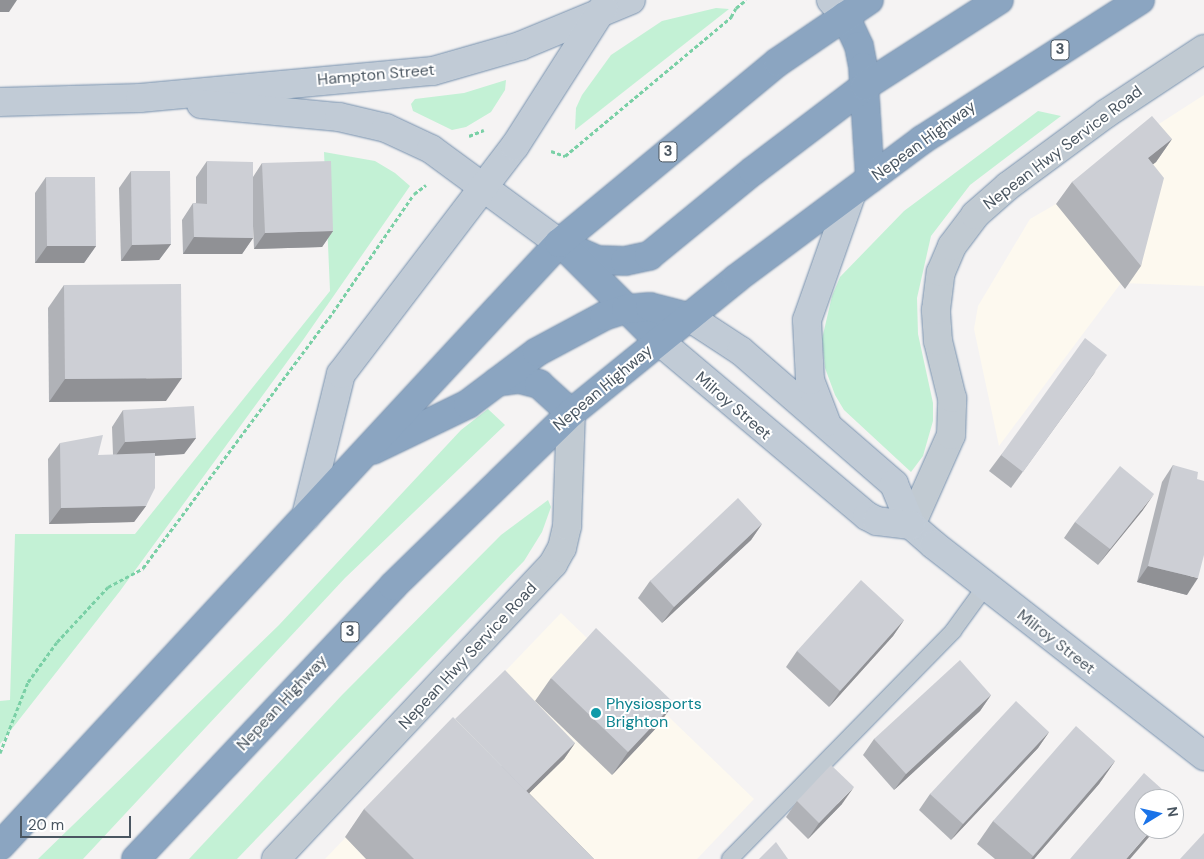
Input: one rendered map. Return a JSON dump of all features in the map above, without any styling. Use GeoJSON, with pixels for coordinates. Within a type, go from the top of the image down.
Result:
{"type":"FeatureCollection","features":[{"type":"Feature","properties":{"kind":"highway","name":"3"},"geometry":{"type":"LineString","coordinates":[[0,846],[559,243],[778,62],[838,8],[869,0]]}},
{"type":"Feature","properties":{"kind":"highway"},"geometry":{"type":"LineString","coordinates":[[559,243],[584,257],[605,262],[648,256],[753,171],[865,86],[999,0]]}},
{"type":"Feature","properties":{"kind":"highway","name":"Nepean Highway"},"geometry":{"type":"LineString","coordinates":[[136,859],[393,586],[571,412],[658,340],[980,100],[1140,0]]}},
{"type":"Feature","properties":{"kind":"highway"},"geometry":{"type":"LineString","coordinates":[[838,8],[859,46],[865,86],[861,187]]}},
{"type":"Feature","properties":{"kind":"highway"},"geometry":{"type":"LineString","coordinates":[[559,243],[658,340]]}},
{"type":"Feature","properties":{"kind":"highway"},"geometry":{"type":"LineString","coordinates":[[363,455],[453,413],[548,345],[584,326],[626,309],[658,307],[689,317]]}},
{"type":"Feature","properties":{"kind":"highway"},"geometry":{"type":"LineString","coordinates":[[497,382],[519,379],[539,384],[571,412]]}},
{"type":"Feature","properties":{"kind":"street","name":"Hampton Street"},"geometry":{"type":"LineString","coordinates":[[0,102],[140,98],[432,72],[520,46],[604,6],[631,0]]}},
{"type":"Feature","properties":{"kind":"street"},"geometry":{"type":"LineString","coordinates":[[306,516],[341,374],[519,140],[604,6]]}},
{"type":"Feature","properties":{"kind":"street","name":"Nepean Hwy Service Road"},"geometry":{"type":"LineString","coordinates":[[911,525],[951,435],[952,398],[938,341],[936,310],[941,272],[952,246],[966,225],[1008,186],[1115,107],[1204,49]]}},
{"type":"Feature","properties":{"kind":"street","name":"Hampton Street"},"geometry":{"type":"LineString","coordinates":[[140,98],[330,116],[376,124],[430,149],[559,243]]}},
{"type":"Feature","properties":{"kind":"street"},"geometry":{"type":"LineString","coordinates":[[829,427],[819,411],[810,380],[807,320],[861,187]]}},
{"type":"Feature","properties":{"kind":"street","name":"Milroy Street"},"geometry":{"type":"LineString","coordinates":[[689,317],[741,351],[894,484],[911,525],[985,588],[1204,756]]}},
{"type":"Feature","properties":{"kind":"street","name":"Milroy Street"},"geometry":{"type":"LineString","coordinates":[[658,340],[867,516],[882,522],[911,525]]}},
{"type":"Feature","properties":{"kind":"street","name":"Nepean Hwy Service Road"},"geometry":{"type":"LineString","coordinates":[[276,859],[553,564],[562,548],[567,526],[571,412]]}},
{"type":"Feature","properties":{"kind":"lane"},"geometry":{"type":"LineString","coordinates":[[730,859],[953,631],[985,588]]}},
{"type":"Feature","properties":{"kind":"path"},"geometry":{"type":"LineString","coordinates":[[462,139],[488,129],[565,156],[731,17],[746,0]]}},
{"type":"Feature","properties":{"kind":"path"},"geometry":{"type":"LineString","coordinates":[[0,752],[28,682],[51,650],[108,587],[143,568],[329,318],[418,191]]}},
{"type":"Feature","properties":{"kind":"shaded area"},"geometry":{"type":"Polygon","coordinates":[[[1204,95],[1204,286],[1121,283],[999,446],[974,329],[978,306],[1030,219],[1056,204],[1137,138],[1204,95]]]}},
{"type":"Feature","properties":{"kind":"shaded area"},"geometry":{"type":"Polygon","coordinates":[[[561,613],[754,799],[697,859],[325,859],[561,613]]]}},
{"type":"Feature","properties":{"kind":"green space"},"geometry":{"type":"Polygon","coordinates":[[[716,8],[729,9],[575,130],[576,108],[582,95],[611,55],[662,21],[716,8]]]}},
{"type":"Feature","properties":{"kind":"green space"},"geometry":{"type":"Polygon","coordinates":[[[506,80],[505,90],[491,112],[466,127],[452,130],[413,111],[411,104],[415,99],[464,93],[506,80]]]}},
{"type":"Feature","properties":{"kind":"green space"},"geometry":{"type":"Polygon","coordinates":[[[1038,111],[1061,116],[970,185],[931,236],[917,298],[918,334],[933,403],[933,421],[923,456],[911,472],[844,410],[835,395],[825,368],[822,339],[832,296],[840,277],[904,211],[1038,111]]]}},
{"type":"Feature","properties":{"kind":"green space"},"geometry":{"type":"Polygon","coordinates":[[[324,152],[375,161],[395,173],[410,186],[303,340],[120,591],[0,744],[0,701],[10,700],[15,534],[135,534],[330,291],[324,152]]]}},
{"type":"Feature","properties":{"kind":"green space"},"geometry":{"type":"Polygon","coordinates":[[[488,409],[505,425],[345,578],[83,859],[38,859],[279,625],[461,430],[488,409]]]}},
{"type":"Feature","properties":{"kind":"green space"},"geometry":{"type":"Polygon","coordinates":[[[548,500],[551,507],[542,532],[524,561],[237,859],[189,859],[342,695],[501,535],[548,500]]]}},
{"type":"Feature","properties":{"kind":"building"},"geometry":{"type":"Polygon","coordinates":[[[1152,116],[1172,139],[1148,158],[1164,178],[1141,266],[1072,182],[1152,116]]]}},
{"type":"Feature","properties":{"kind":"building"},"geometry":{"type":"Polygon","coordinates":[[[207,161],[253,162],[253,238],[194,237],[193,203],[207,204],[207,161]]]}},
{"type":"Feature","properties":{"kind":"building"},"geometry":{"type":"Polygon","coordinates":[[[331,161],[333,231],[265,233],[262,163],[331,161]]]}},
{"type":"Feature","properties":{"kind":"building"},"geometry":{"type":"Polygon","coordinates":[[[131,171],[170,171],[171,244],[132,245],[131,171]]]}},
{"type":"Feature","properties":{"kind":"building"},"geometry":{"type":"Polygon","coordinates":[[[46,177],[95,177],[96,246],[47,246],[46,177]]]}},
{"type":"Feature","properties":{"kind":"building"},"geometry":{"type":"Polygon","coordinates":[[[181,284],[182,378],[65,379],[64,285],[181,284]]]}},
{"type":"Feature","properties":{"kind":"building"},"geometry":{"type":"Polygon","coordinates":[[[1085,338],[1107,355],[1023,472],[1001,455],[1085,338]]]}},
{"type":"Feature","properties":{"kind":"building"},"geometry":{"type":"Polygon","coordinates":[[[194,406],[196,438],[125,442],[123,410],[194,406]]]}},
{"type":"Feature","properties":{"kind":"building"},"geometry":{"type":"Polygon","coordinates":[[[103,435],[98,455],[155,453],[155,488],[146,506],[61,508],[60,443],[103,435]]]}},
{"type":"Feature","properties":{"kind":"building"},"geometry":{"type":"Polygon","coordinates":[[[1173,465],[1198,472],[1197,479],[1204,481],[1204,555],[1198,578],[1148,566],[1173,465]]]}},
{"type":"Feature","properties":{"kind":"building"},"geometry":{"type":"Polygon","coordinates":[[[1120,466],[1154,494],[1110,549],[1075,522],[1120,466]]]}},
{"type":"Feature","properties":{"kind":"building"},"geometry":{"type":"Polygon","coordinates":[[[738,498],[762,524],[674,607],[650,581],[738,498]]]}},
{"type":"Feature","properties":{"kind":"building"},"geometry":{"type":"Polygon","coordinates":[[[861,580],[904,620],[840,691],[797,651],[861,580]]]}},
{"type":"Feature","properties":{"kind":"building"},"geometry":{"type":"Polygon","coordinates":[[[596,628],[674,703],[628,752],[551,678],[596,628]]]}},
{"type":"Feature","properties":{"kind":"building"},"geometry":{"type":"Polygon","coordinates":[[[960,660],[991,695],[906,774],[874,739],[960,660]]]}},
{"type":"Feature","properties":{"kind":"building"},"geometry":{"type":"Polygon","coordinates":[[[505,670],[575,743],[526,791],[455,719],[505,670]]]}},
{"type":"Feature","properties":{"kind":"building"},"geometry":{"type":"Polygon","coordinates":[[[1016,701],[1049,732],[963,824],[930,794],[1016,701]]]}},
{"type":"Feature","properties":{"kind":"building"},"geometry":{"type":"Polygon","coordinates":[[[453,717],[594,859],[414,859],[364,809],[453,717]]]}},
{"type":"Feature","properties":{"kind":"building"},"geometry":{"type":"Polygon","coordinates":[[[1076,726],[1115,761],[1033,856],[993,821],[1076,726]]]}},
{"type":"Feature","properties":{"kind":"building"},"geometry":{"type":"Polygon","coordinates":[[[831,765],[854,787],[819,823],[797,801],[831,765]]]}},
{"type":"Feature","properties":{"kind":"building"},"geometry":{"type":"Polygon","coordinates":[[[1144,773],[1162,789],[1134,789],[1134,839],[1143,839],[1126,859],[1070,859],[1144,773]]]}},
{"type":"Feature","properties":{"kind":"building"},"geometry":{"type":"Polygon","coordinates":[[[1204,833],[1204,859],[1180,859],[1204,833]]]}},
{"type":"Feature","properties":{"kind":"building"},"geometry":{"type":"Polygon","coordinates":[[[776,842],[788,859],[759,859],[776,842]]]}},
{"type":"Feature","properties":{"kind":"place","name":"Physiosports Brighton"},"geometry":{"type":"Point","coordinates":[596,713]}}]}
